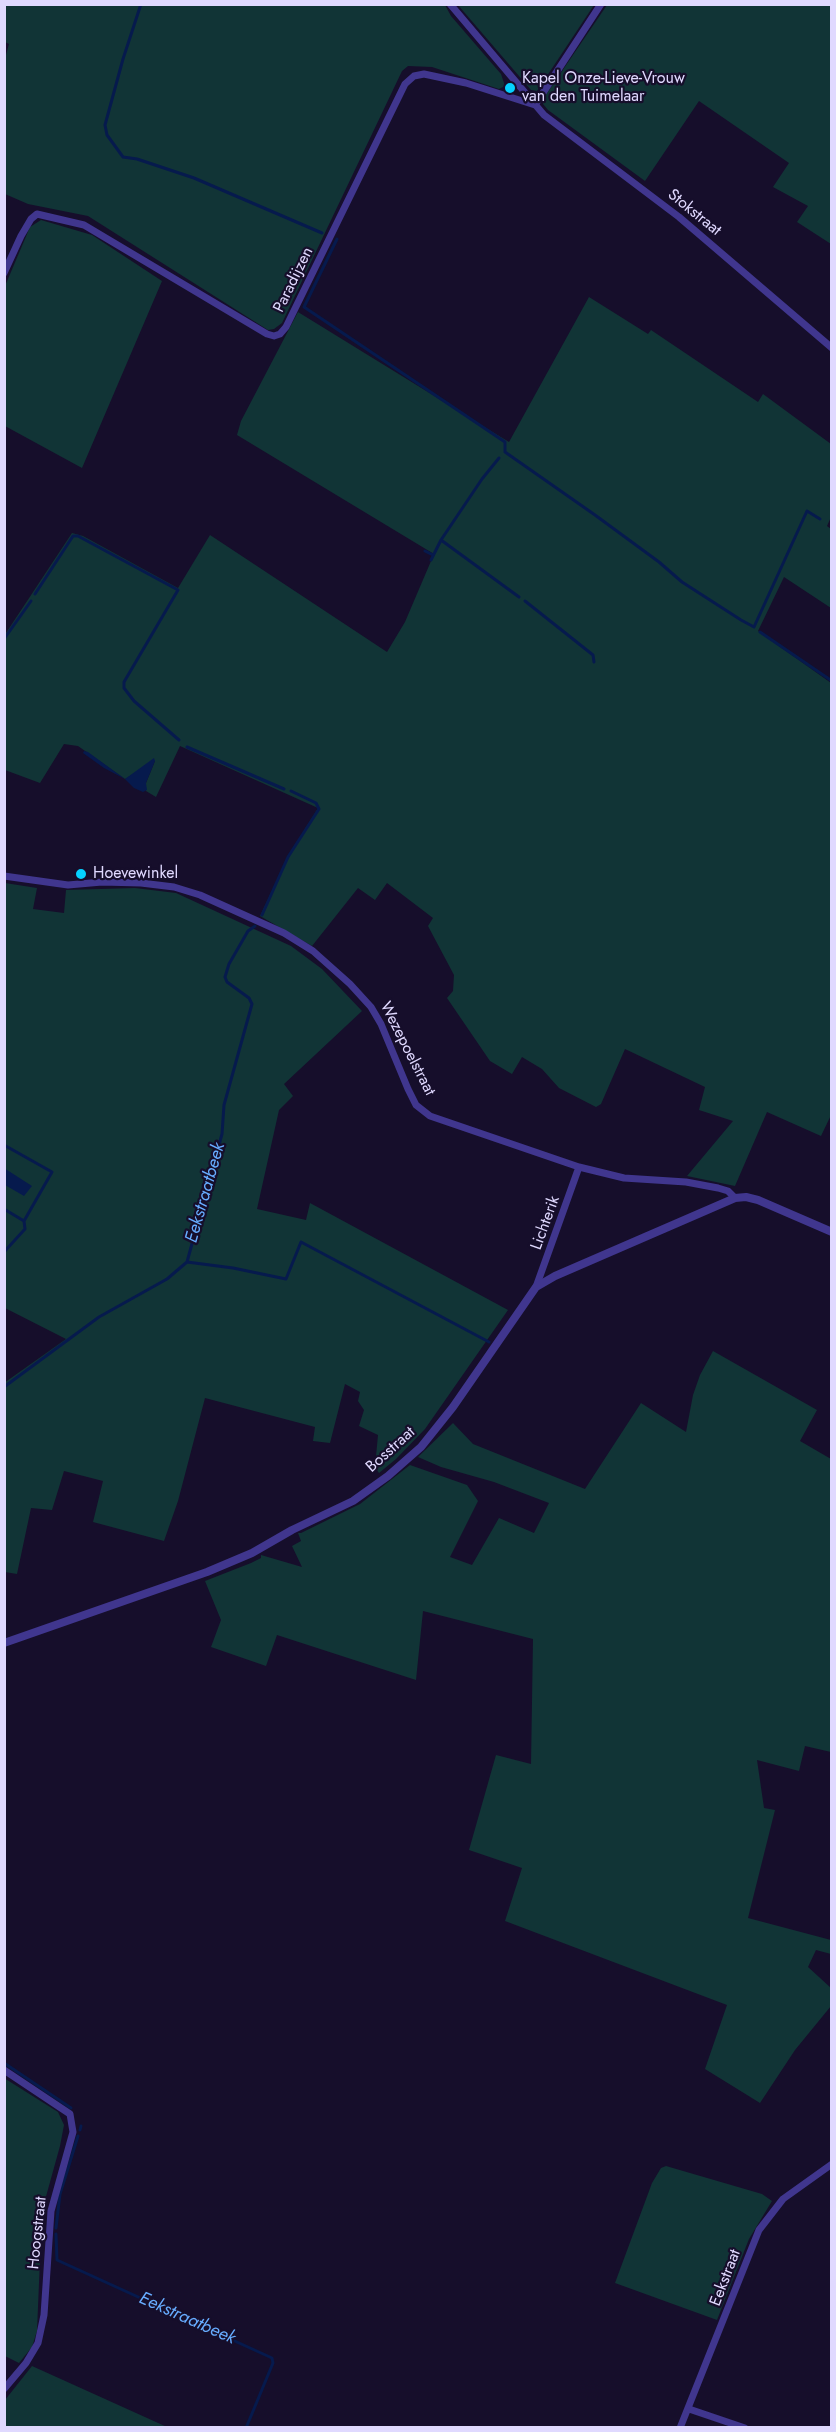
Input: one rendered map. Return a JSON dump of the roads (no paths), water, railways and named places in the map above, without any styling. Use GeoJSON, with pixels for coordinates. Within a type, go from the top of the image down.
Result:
{"type":"FeatureCollection","features":[{"type":"Feature","properties":{"kind":"street","name":"Stokstraat"},"geometry":{"type":"LineString","coordinates":[[450,4],[534,105],[562,131],[679,217],[831,348]]}},
{"type":"Feature","properties":{"kind":"street"},"geometry":{"type":"LineString","coordinates":[[534,105],[601,4]]}},
{"type":"Feature","properties":{"kind":"street","name":"Paradijzen"},"geometry":{"type":"LineString","coordinates":[[4,273],[31,219],[37,214],[47,216],[84,225],[267,334],[274,336],[286,327],[405,84],[414,76],[424,74],[466,83],[534,105]]}},
{"type":"Feature","properties":{"kind":"street","name":"Wezepoelstraat"},"geometry":{"type":"LineString","coordinates":[[4,876],[68,885],[102,882],[174,886],[200,895],[284,933],[312,951],[350,984],[371,1007],[381,1024],[416,1105],[430,1116],[579,1167],[624,1178],[686,1182],[718,1188],[728,1191],[735,1198],[746,1197],[758,1200],[831,1232]]}},
{"type":"Feature","properties":{"kind":"street","name":"Lichterik"},"geometry":{"type":"LineString","coordinates":[[536,1287],[579,1167]]}},
{"type":"Feature","properties":{"kind":"street","name":"Bosstraat"},"geometry":{"type":"LineString","coordinates":[[4,1643],[207,1572],[353,1501],[388,1476],[421,1447],[453,1407],[536,1287],[591,1258],[735,1198]]}},
{"type":"Feature","properties":{"kind":"street","name":"Hoogstraat"},"geometry":{"type":"LineString","coordinates":[[4,2070],[70,2114],[73,2132],[51,2211],[45,2315],[38,2343],[26,2363],[4,2389]]}},
{"type":"Feature","properties":{"kind":"street","name":"Eekstraat"},"geometry":{"type":"LineString","coordinates":[[680,2427],[759,2230],[783,2199],[831,2164]]}},
{"type":"Feature","properties":{"kind":"street"},"geometry":{"type":"LineString","coordinates":[[689,2409],[745,2427]]}},
{"type":"Feature","properties":{"kind":"water"},"geometry":{"type":"Polygon","coordinates":[[[84,751],[125,779],[104,768],[83,753],[84,751]]]}},
{"type":"Feature","properties":{"kind":"water"},"geometry":{"type":"Polygon","coordinates":[[[154,758],[155,761],[146,783],[147,790],[143,792],[134,788],[125,779],[154,758]]]}},
{"type":"Feature","properties":{"kind":"water"},"geometry":{"type":"Polygon","coordinates":[[[4,1168],[32,1186],[24,1196],[5,1185],[4,1168]]]}},
{"type":"Feature","properties":{"kind":"waterway"},"geometry":{"type":"LineString","coordinates":[[141,4],[105,125],[107,135],[123,157],[137,159],[194,178],[322,233]]}},
{"type":"Feature","properties":{"kind":"waterway"},"geometry":{"type":"LineString","coordinates":[[337,239],[304,307],[505,442],[505,452],[659,562],[682,582],[741,620],[754,627],[807,511],[820,519]]}},
{"type":"Feature","properties":{"kind":"waterway"},"geometry":{"type":"LineString","coordinates":[[499,458],[441,540],[519,597]]}},
{"type":"Feature","properties":{"kind":"waterway","name":"Eekstraatbeek"},"geometry":{"type":"LineString","coordinates":[[35,594],[73,536],[78,536],[178,590],[124,682],[124,688],[134,701],[179,740]]}},
{"type":"Feature","properties":{"kind":"waterway"},"geometry":{"type":"LineString","coordinates":[[431,560],[441,540]]}},
{"type":"Feature","properties":{"kind":"waterway"},"geometry":{"type":"LineString","coordinates":[[425,551],[433,555]]}},
{"type":"Feature","properties":{"kind":"waterway","name":"Eekstraatbeek"},"geometry":{"type":"LineString","coordinates":[[4,639],[31,601]]}},
{"type":"Feature","properties":{"kind":"waterway"},"geometry":{"type":"LineString","coordinates":[[525,601],[593,655],[594,662]]}},
{"type":"Feature","properties":{"kind":"waterway"},"geometry":{"type":"LineString","coordinates":[[760,632],[832,681]]}},
{"type":"Feature","properties":{"kind":"waterway","name":"Eekstraatbeek"},"geometry":{"type":"LineString","coordinates":[[187,747],[284,789]]}},
{"type":"Feature","properties":{"kind":"waterway","name":"Eekstraatbeek"},"geometry":{"type":"LineString","coordinates":[[262,915],[288,857],[319,809],[316,803],[291,791]]}},
{"type":"Feature","properties":{"kind":"waterway","name":"Eekstraatbeek"},"geometry":{"type":"LineString","coordinates":[[4,1387],[99,1317],[167,1279],[187,1262],[222,1134],[224,1105],[252,1004],[249,998],[227,982],[225,977],[229,964],[248,931],[255,926]]}},
{"type":"Feature","properties":{"kind":"waterway"},"geometry":{"type":"LineString","coordinates":[[4,1145],[52,1172],[24,1221],[4,1209]]}},
{"type":"Feature","properties":{"kind":"waterway"},"geometry":{"type":"LineString","coordinates":[[4,1252],[25,1229],[24,1221]]}},
{"type":"Feature","properties":{"kind":"waterway"},"geometry":{"type":"LineString","coordinates":[[187,1262],[233,1268],[286,1279],[301,1242],[489,1342]]}},
{"type":"Feature","properties":{"kind":"waterway","name":"Eekstraatbeek"},"geometry":{"type":"LineString","coordinates":[[4,2063],[71,2108]]}},
{"type":"Feature","properties":{"kind":"waterway","name":"Eekstraatbeek"},"geometry":{"type":"LineString","coordinates":[[80,2130],[81,2126]]}},
{"type":"Feature","properties":{"kind":"waterway","name":"Eekstraatbeek"},"geometry":{"type":"LineString","coordinates":[[56,2228],[60,2194],[78,2136]]}},
{"type":"Feature","properties":{"kind":"waterway","name":"Eekstraatbeek"},"geometry":{"type":"LineString","coordinates":[[56,2234],[57,2260],[272,2358],[273,2363],[246,2428]]}},
{"type":"Feature","properties":{"kind":"place","name":"Kapel Onze-Lieve-Vrouw van den Tuimelaar"},"geometry":{"type":"Point","coordinates":[510,88]}},
{"type":"Feature","properties":{"kind":"place","name":"Hoevewinkel"},"geometry":{"type":"Point","coordinates":[81,874]}}]}
